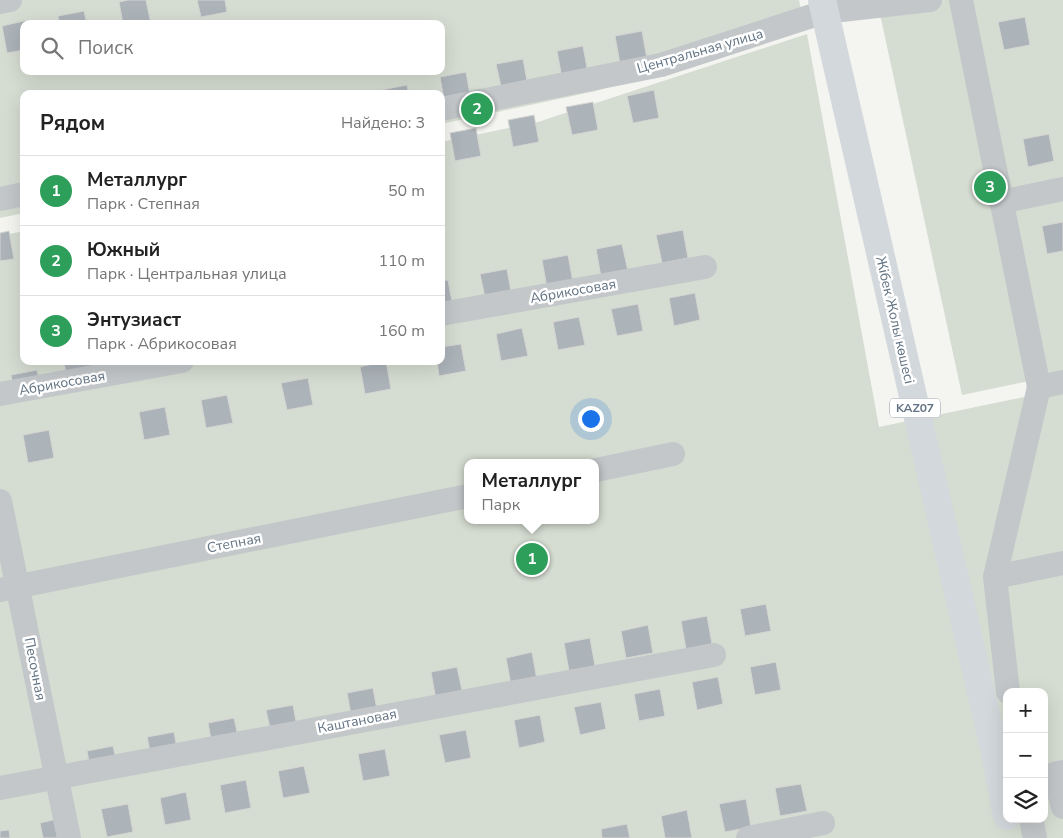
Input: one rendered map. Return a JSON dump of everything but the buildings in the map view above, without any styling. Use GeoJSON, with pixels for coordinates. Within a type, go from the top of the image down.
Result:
{"type":"FeatureCollection","features":[{"type":"Feature","properties":{"kind":"highway","name":"Жібек Жолы көшесі"},"geometry":{"type":"LineString","coordinates":[[823,6],[995,753],[1003,796]]}},
{"type":"Feature","properties":{"kind":"highway","name":"Жібек Жолы көшесі"},"geometry":{"type":"LineString","coordinates":[[1008,823],[1011,838]]}},
{"type":"Feature","properties":{"kind":"street"},"geometry":{"type":"LineString","coordinates":[[0,2],[10,0]]}},
{"type":"Feature","properties":{"kind":"street","name":"Центральная улица"},"geometry":{"type":"LineString","coordinates":[[445,108],[661,65],[823,6],[930,0]]}},
{"type":"Feature","properties":{"kind":"street"},"geometry":{"type":"LineString","coordinates":[[961,0],[1040,387],[995,577],[1008,688]]}},
{"type":"Feature","properties":{"kind":"street"},"geometry":{"type":"LineString","coordinates":[[1001,202],[1063,189]]}},
{"type":"Feature","properties":{"kind":"street"},"geometry":{"type":"LineString","coordinates":[[0,199],[20,195]]}},
{"type":"Feature","properties":{"kind":"street","name":"Абрикосовая"},"geometry":{"type":"LineString","coordinates":[[445,313],[705,267]]}},
{"type":"Feature","properties":{"kind":"street","name":"Абрикосовая"},"geometry":{"type":"LineString","coordinates":[[0,394],[160,365]]}},
{"type":"Feature","properties":{"kind":"street"},"geometry":{"type":"LineString","coordinates":[[1040,387],[1063,382]]}},
{"type":"Feature","properties":{"kind":"street"},"geometry":{"type":"LineString","coordinates":[[599,469],[673,454]]}},
{"type":"Feature","properties":{"kind":"street","name":"Степная"},"geometry":{"type":"LineString","coordinates":[[9,588],[464,497]]}},
{"type":"Feature","properties":{"kind":"street","name":"Песочная"},"geometry":{"type":"LineString","coordinates":[[0,500],[9,588],[56,777],[69,838]]}},
{"type":"Feature","properties":{"kind":"street"},"geometry":{"type":"LineString","coordinates":[[995,577],[1063,563]]}},
{"type":"Feature","properties":{"kind":"street","name":"Каштановая"},"geometry":{"type":"LineString","coordinates":[[0,788],[714,655]]}},
{"type":"Feature","properties":{"kind":"street"},"geometry":{"type":"LineString","coordinates":[[1058,773],[1063,807]]}},
{"type":"Feature","properties":{"kind":"street"},"geometry":{"type":"LineString","coordinates":[[748,838],[822,823]]}},
{"type":"Feature","properties":{"kind":"street"},"geometry":{"type":"LineString","coordinates":[[1032,823],[1035,838]]}},
{"type":"Feature","properties":{"kind":"shaded area"},"geometry":{"type":"Polygon","coordinates":[[[0,0],[799,0],[804,25],[596,91],[445,123],[445,90],[20,90],[20,214],[0,218],[0,0]]]}},
{"type":"Feature","properties":{"kind":"shaded area"},"geometry":{"type":"Polygon","coordinates":[[[877,0],[1063,0],[1063,374],[962,395],[877,0]]]}},
{"type":"Feature","properties":{"kind":"shaded area"},"geometry":{"type":"Polygon","coordinates":[[[807,34],[879,427],[1063,389],[1063,838],[0,838],[0,236],[20,232],[20,365],[445,365],[445,141],[538,122],[807,34]]]}},
{"type":"Feature","properties":{"kind":"place","name":"Южный"},"geometry":{"type":"Point","coordinates":[477,109]}},
{"type":"Feature","properties":{"kind":"place","name":"Энтузиаст"},"geometry":{"type":"Point","coordinates":[990,187]}},
{"type":"Feature","properties":{"kind":"place","name":"Металлург"},"geometry":{"type":"Point","coordinates":[532,559]}}]}
